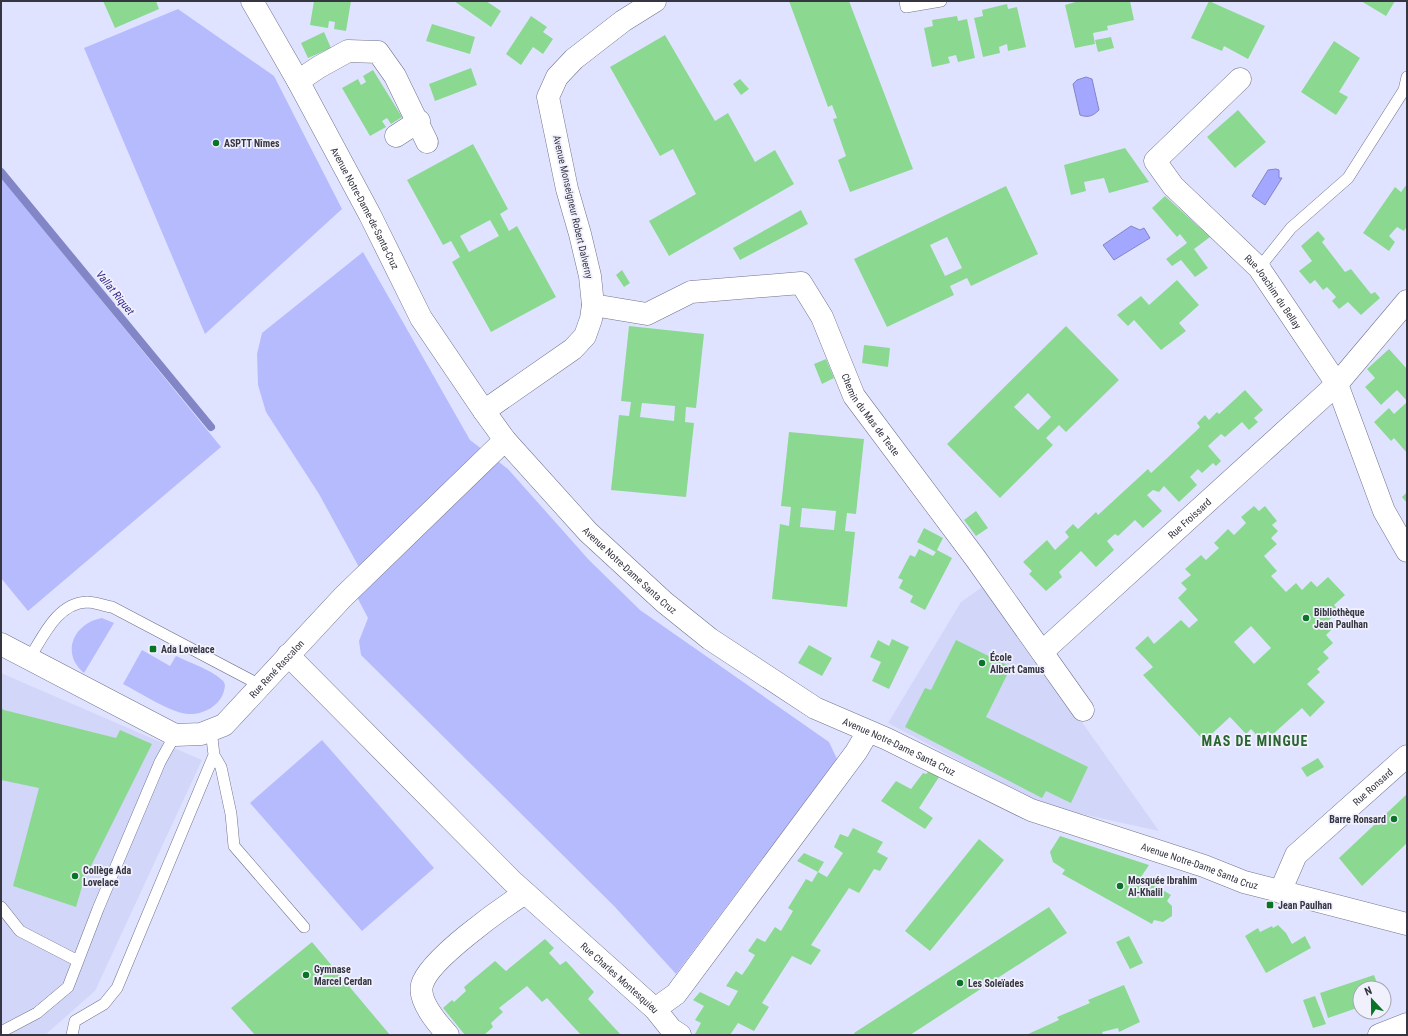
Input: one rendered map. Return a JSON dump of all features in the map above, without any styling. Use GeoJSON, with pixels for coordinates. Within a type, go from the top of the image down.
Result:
{"type":"FeatureCollection","features":[{"type":"Feature","properties":{"kind":"street","name":"Avenue Notre-Dame-de-Santa-Cruz"},"geometry":{"type":"LineString","coordinates":[[252,1],[298,81],[370,215],[421,318],[484,411]]}},
{"type":"Feature","properties":{"kind":"street","name":"Avenue Monseigneur Robert Dalverny"},"geometry":{"type":"LineString","coordinates":[[484,411],[573,349],[585,336],[591,320],[593,305],[588,269],[567,189],[548,97],[557,77],[574,59],[624,21],[655,1]]}},
{"type":"Feature","properties":{"kind":"street"},"geometry":{"type":"LineString","coordinates":[[298,81],[319,66],[348,51],[378,52],[395,76],[419,121],[427,142]]}},
{"type":"Feature","properties":{"kind":"street","name":"Rue Joachim du Bellay"},"geometry":{"type":"LineString","coordinates":[[1240,79],[1155,161],[1173,186],[1259,268],[1337,384],[1384,511],[1407,551]]}},
{"type":"Feature","properties":{"kind":"street"},"geometry":{"type":"LineString","coordinates":[[396,136],[419,121]]}},
{"type":"Feature","properties":{"kind":"street","name":"Chemin du Mas de Teste"},"geometry":{"type":"LineString","coordinates":[[593,305],[647,314],[690,292],[801,283],[822,317],[854,396],[976,559],[1083,710]]}},
{"type":"Feature","properties":{"kind":"street","name":"Rue Froissard"},"geometry":{"type":"LineString","coordinates":[[1042,652],[1337,384],[1407,301]]}},
{"type":"Feature","properties":{"kind":"street","name":"Avenue Notre-Dame Santa Cruz"},"geometry":{"type":"LineString","coordinates":[[484,411],[505,440],[588,532],[664,602],[710,639],[815,708],[887,739],[1031,810],[1204,866],[1244,882],[1407,924]]}},
{"type":"Feature","properties":{"kind":"street","name":"Rue René Rascalon"},"geometry":{"type":"LineString","coordinates":[[1,644],[175,735],[201,734],[224,725],[343,597],[505,440]]}},
{"type":"Feature","properties":{"kind":"street","name":"Rue Charles Montesquieu"},"geometry":{"type":"LineString","coordinates":[[288,655],[525,893],[655,1009],[676,994],[856,752],[868,732]]}},
{"type":"Feature","properties":{"kind":"street","name":"Rue Ronsard"},"geometry":{"type":"LineString","coordinates":[[1280,892],[1296,855],[1407,756]]}},
{"type":"Feature","properties":{"kind":"street"},"geometry":{"type":"LineString","coordinates":[[448,1035],[429,1011],[422,997],[421,986],[426,975],[449,951],[501,909],[525,893]]}},
{"type":"Feature","properties":{"kind":"street"},"geometry":{"type":"LineString","coordinates":[[655,1009],[671,1029],[680,1035]]}},
{"type":"Feature","properties":{"kind":"street"},"geometry":{"type":"LineString","coordinates":[[1379,1035],[1407,1024]]}},
{"type":"Feature","properties":{"kind":"lane"},"geometry":{"type":"LineString","coordinates":[[905,1],[906,7],[941,1]]}},
{"type":"Feature","properties":{"kind":"lane"},"geometry":{"type":"LineString","coordinates":[[1259,268],[1292,228],[1348,178],[1404,90],[1407,77]]}},
{"type":"Feature","properties":{"kind":"lane"},"geometry":{"type":"LineString","coordinates":[[29,659],[54,620],[69,606],[88,602],[112,607],[260,685]]}},
{"type":"Feature","properties":{"kind":"lane"},"geometry":{"type":"LineString","coordinates":[[211,730],[214,755],[221,767],[231,814],[234,846],[304,927]]}},
{"type":"Feature","properties":{"kind":"lane"},"geometry":{"type":"LineString","coordinates":[[1,1032],[37,1013],[68,987],[98,909],[160,762],[175,735]]}},
{"type":"Feature","properties":{"kind":"lane"},"geometry":{"type":"LineString","coordinates":[[72,1035],[75,1021],[104,1004],[117,988],[214,755]]}},
{"type":"Feature","properties":{"kind":"lane"},"geometry":{"type":"LineString","coordinates":[[1,907],[20,931],[78,961]]}},
{"type":"Feature","properties":{"kind":"shaded area","name":"ASPTT Nîmes"},"geometry":{"type":"Polygon","coordinates":[[[178,9],[274,76],[342,209],[205,334],[84,48],[178,9]]]}},
{"type":"Feature","properties":{"kind":"shaded area"},"geometry":{"type":"Polygon","coordinates":[[[1086,77],[1092,79],[1099,110],[1095,114],[1083,116],[1080,115],[1073,84],[1077,80],[1086,77]]]}},
{"type":"Feature","properties":{"kind":"shaded area"},"geometry":{"type":"Polygon","coordinates":[[[1268,170],[1279,170],[1279,178],[1282,178],[1265,205],[1252,196],[1268,170]]]}},
{"type":"Feature","properties":{"kind":"shaded area"},"geometry":{"type":"Polygon","coordinates":[[[1,177],[221,447],[28,611],[1,578],[1,177]]]}},
{"type":"Feature","properties":{"kind":"shaded area"},"geometry":{"type":"Polygon","coordinates":[[[1131,226],[1140,230],[1144,228],[1150,238],[1114,260],[1103,245],[1131,226]]]}},
{"type":"Feature","properties":{"kind":"shaded area"},"geometry":{"type":"Polygon","coordinates":[[[363,252],[470,440],[508,469],[589,560],[640,610],[829,742],[837,759],[676,974],[614,906],[361,655],[359,641],[368,618],[357,597],[360,569],[319,494],[266,412],[258,385],[257,354],[262,333],[363,252]]]}},
{"type":"Feature","properties":{"kind":"shaded area","name":"École Albert Camus"},"geometry":{"type":"Polygon","coordinates":[[[985,585],[1159,831],[1045,806],[888,723],[961,602],[985,585]]]}},
{"type":"Feature","properties":{"kind":"shaded area"},"geometry":{"type":"Polygon","coordinates":[[[102,618],[114,623],[84,673],[77,665],[73,657],[72,648],[74,640],[78,632],[84,626],[92,621],[102,618]]]}},
{"type":"Feature","properties":{"kind":"shaded area"},"geometry":{"type":"Polygon","coordinates":[[[142,650],[170,666],[176,656],[200,666],[217,676],[224,682],[225,685],[219,701],[205,711],[199,713],[181,713],[164,706],[123,684],[142,650]]]}},
{"type":"Feature","properties":{"kind":"shaded area","name":"Collège Ada Lovelace"},"geometry":{"type":"Polygon","coordinates":[[[1,673],[202,760],[95,991],[45,1035],[1,1035],[1,673]]]}},
{"type":"Feature","properties":{"kind":"shaded area"},"geometry":{"type":"Polygon","coordinates":[[[322,740],[434,868],[362,931],[250,803],[322,740]]]}},
{"type":"Feature","properties":{"kind":"building"},"geometry":{"type":"Polygon","coordinates":[[[103,1],[156,1],[159,9],[115,28],[103,1]]]}},
{"type":"Feature","properties":{"kind":"building"},"geometry":{"type":"Polygon","coordinates":[[[314,1],[351,1],[346,31],[334,29],[335,22],[329,21],[328,28],[310,25],[314,1]]]}},
{"type":"Feature","properties":{"kind":"building"},"geometry":{"type":"Polygon","coordinates":[[[454,1],[486,1],[501,11],[491,27],[454,1]]]}},
{"type":"Feature","properties":{"kind":"building"},"geometry":{"type":"Polygon","coordinates":[[[789,1],[849,1],[913,169],[850,192],[838,160],[846,156],[833,119],[837,118],[832,105],[828,107],[789,1]]]}},
{"type":"Feature","properties":{"kind":"building"},"geometry":{"type":"Polygon","coordinates":[[[1079,1],[1130,1],[1134,20],[1107,26],[1108,30],[1093,33],[1095,44],[1075,48],[1065,5],[1079,1]]]}},
{"type":"Feature","properties":{"kind":"building"},"geometry":{"type":"Polygon","coordinates":[[[1209,1],[1265,26],[1248,59],[1224,46],[1222,51],[1191,38],[1209,1]]]}},
{"type":"Feature","properties":{"kind":"building"},"geometry":{"type":"Polygon","coordinates":[[[1361,1],[1395,1],[1386,16],[1361,1]]]}},
{"type":"Feature","properties":{"kind":"building"},"geometry":{"type":"Polygon","coordinates":[[[1007,4],[1008,9],[1017,7],[1026,47],[1008,51],[1007,44],[999,47],[1000,53],[983,57],[974,18],[983,16],[982,10],[1007,4]]]}},
{"type":"Feature","properties":{"kind":"building"},"geometry":{"type":"Polygon","coordinates":[[[531,16],[547,27],[543,32],[553,39],[543,54],[533,47],[521,65],[506,54],[531,16]]]}},
{"type":"Feature","properties":{"kind":"building"},"geometry":{"type":"Polygon","coordinates":[[[957,16],[958,21],[967,19],[975,58],[958,62],[956,55],[948,57],[950,63],[932,67],[924,28],[933,26],[932,20],[957,16]]]}},
{"type":"Feature","properties":{"kind":"building"},"geometry":{"type":"Polygon","coordinates":[[[432,24],[475,37],[470,54],[426,41],[432,24]]]}},
{"type":"Feature","properties":{"kind":"building"},"geometry":{"type":"Polygon","coordinates":[[[324,32],[331,48],[308,58],[301,43],[324,32]]]}},
{"type":"Feature","properties":{"kind":"building"},"geometry":{"type":"Polygon","coordinates":[[[665,35],[715,121],[728,113],[755,162],[775,150],[794,184],[669,256],[649,221],[696,194],[673,149],[660,156],[610,67],[665,35]]]}},
{"type":"Feature","properties":{"kind":"building"},"geometry":{"type":"Polygon","coordinates":[[[1111,37],[1114,48],[1098,52],[1095,40],[1111,37]]]}},
{"type":"Feature","properties":{"kind":"building"},"geometry":{"type":"Polygon","coordinates":[[[1334,41],[1360,58],[1339,92],[1348,97],[1336,115],[1301,92],[1334,41]]]}},
{"type":"Feature","properties":{"kind":"building"},"geometry":{"type":"Polygon","coordinates":[[[471,68],[477,85],[435,101],[429,84],[471,68]]]}},
{"type":"Feature","properties":{"kind":"building"},"geometry":{"type":"Polygon","coordinates":[[[373,70],[402,117],[391,124],[387,118],[382,121],[386,127],[370,136],[342,88],[358,79],[361,85],[366,82],[363,76],[373,70]]]}},
{"type":"Feature","properties":{"kind":"building"},"geometry":{"type":"Polygon","coordinates":[[[740,79],[749,89],[741,95],[733,84],[740,79]]]}},
{"type":"Feature","properties":{"kind":"building"},"geometry":{"type":"Polygon","coordinates":[[[1238,110],[1266,142],[1235,168],[1207,137],[1238,110]]]}},
{"type":"Feature","properties":{"kind":"building"},"geometry":{"type":"Polygon","coordinates":[[[473,144],[508,209],[500,214],[509,231],[517,226],[556,297],[491,332],[452,262],[460,257],[451,241],[443,245],[407,180],[473,144]],[[490,220],[460,236],[469,252],[499,236],[490,220]]]}},
{"type":"Feature","properties":{"kind":"building"},"geometry":{"type":"Polygon","coordinates":[[[1125,148],[1149,182],[1109,193],[1104,178],[1084,182],[1086,191],[1071,195],[1064,165],[1125,148]]]}},
{"type":"Feature","properties":{"kind":"building"},"geometry":{"type":"Polygon","coordinates":[[[1407,184],[1407,226],[1404,231],[1397,227],[1389,236],[1395,242],[1389,251],[1363,233],[1395,187],[1401,192],[1407,184]]]}},
{"type":"Feature","properties":{"kind":"building"},"geometry":{"type":"Polygon","coordinates":[[[1006,186],[1038,254],[971,286],[967,278],[950,286],[954,295],[887,327],[854,259],[1006,186]],[[947,237],[930,245],[945,276],[962,268],[947,237]]]}},
{"type":"Feature","properties":{"kind":"building"},"geometry":{"type":"Polygon","coordinates":[[[1165,196],[1210,237],[1194,249],[1208,268],[1195,277],[1181,260],[1172,266],[1166,259],[1187,243],[1180,234],[1177,237],[1152,208],[1165,196]]]}},
{"type":"Feature","properties":{"kind":"building"},"geometry":{"type":"Polygon","coordinates":[[[801,210],[808,224],[740,260],[733,248],[801,210]]]}},
{"type":"Feature","properties":{"kind":"building"},"geometry":{"type":"Polygon","coordinates":[[[1318,231],[1325,239],[1322,242],[1345,272],[1351,269],[1371,294],[1375,292],[1380,298],[1361,315],[1348,302],[1339,309],[1332,301],[1336,297],[1327,287],[1323,290],[1315,280],[1310,284],[1299,271],[1312,261],[1301,246],[1318,231]]]}},
{"type":"Feature","properties":{"kind":"building"},"geometry":{"type":"Polygon","coordinates":[[[622,270],[630,283],[624,287],[616,275],[622,270]]]}},
{"type":"Feature","properties":{"kind":"building"},"geometry":{"type":"Polygon","coordinates":[[[1177,280],[1199,305],[1179,323],[1186,331],[1161,350],[1134,320],[1128,326],[1117,315],[1141,296],[1149,305],[1177,280]]]}},
{"type":"Feature","properties":{"kind":"building"},"geometry":{"type":"Polygon","coordinates":[[[629,326],[704,334],[696,408],[686,407],[685,422],[694,423],[686,497],[611,490],[619,415],[629,416],[631,402],[621,401],[629,326]],[[642,403],[640,417],[674,421],[675,406],[642,403]]]}},
{"type":"Feature","properties":{"kind":"building"},"geometry":{"type":"Polygon","coordinates":[[[1066,326],[1119,380],[1066,432],[1059,425],[1046,438],[1053,445],[1000,498],[947,444],[1066,326]],[[1028,393],[1014,407],[1038,430],[1051,417],[1028,393]]]}},
{"type":"Feature","properties":{"kind":"building"},"geometry":{"type":"Polygon","coordinates":[[[864,345],[890,348],[888,367],[862,363],[864,345]]]}},
{"type":"Feature","properties":{"kind":"building"},"geometry":{"type":"Polygon","coordinates":[[[1389,349],[1407,369],[1407,401],[1397,390],[1381,405],[1365,387],[1375,378],[1367,369],[1389,349]]]}},
{"type":"Feature","properties":{"kind":"building"},"geometry":{"type":"Polygon","coordinates":[[[826,359],[834,378],[822,384],[814,364],[826,359]]]}},
{"type":"Feature","properties":{"kind":"building"},"geometry":{"type":"Polygon","coordinates":[[[1245,390],[1263,410],[1254,418],[1258,422],[1249,430],[1242,422],[1225,437],[1221,434],[1208,446],[1221,461],[1216,466],[1213,463],[1202,473],[1198,469],[1190,477],[1197,485],[1179,502],[1164,486],[1159,492],[1153,490],[1147,495],[1162,511],[1143,528],[1135,520],[1118,536],[1115,534],[1107,541],[1114,550],[1096,567],[1081,551],[1059,572],[1062,577],[1046,591],[1029,574],[1032,571],[1023,562],[1047,540],[1055,550],[1069,537],[1065,532],[1073,524],[1078,529],[1096,512],[1098,515],[1148,469],[1151,473],[1195,432],[1200,427],[1197,423],[1205,415],[1209,420],[1217,412],[1219,414],[1245,390]]]}},
{"type":"Feature","properties":{"kind":"building"},"geometry":{"type":"Polygon","coordinates":[[[1407,402],[1407,453],[1394,438],[1391,441],[1374,422],[1389,408],[1394,414],[1407,402]]]}},
{"type":"Feature","properties":{"kind":"building"},"geometry":{"type":"Polygon","coordinates":[[[789,432],[864,439],[856,514],[847,513],[845,531],[855,532],[847,607],[772,599],[780,524],[789,526],[791,507],[781,506],[789,432]],[[802,508],[800,527],[834,530],[836,511],[802,508]]]}},
{"type":"Feature","properties":{"kind":"building"},"geometry":{"type":"Polygon","coordinates":[[[1407,492],[1407,503],[1402,497],[1407,492]]]}},
{"type":"Feature","properties":{"kind":"building"},"geometry":{"type":"Polygon","coordinates":[[[1254,506],[1259,511],[1265,506],[1277,521],[1272,525],[1278,531],[1271,538],[1277,544],[1264,556],[1277,571],[1271,576],[1286,592],[1296,583],[1302,590],[1311,581],[1317,587],[1328,577],[1345,595],[1334,605],[1339,611],[1329,620],[1335,626],[1326,635],[1333,643],[1323,652],[1329,658],[1317,669],[1320,672],[1307,684],[1325,702],[1310,717],[1302,708],[1272,735],[1268,731],[1260,739],[1251,729],[1246,734],[1230,717],[1204,741],[1143,675],[1153,667],[1135,648],[1148,636],[1154,644],[1181,620],[1189,628],[1198,620],[1178,598],[1187,589],[1181,583],[1191,575],[1185,569],[1201,555],[1206,560],[1219,548],[1214,543],[1228,529],[1234,535],[1246,523],[1241,517],[1254,506]],[[1251,626],[1234,642],[1254,664],[1271,648],[1251,626]]]}},
{"type":"Feature","properties":{"kind":"building"},"geometry":{"type":"Polygon","coordinates":[[[976,511],[988,528],[976,536],[964,520],[976,511]]]}},
{"type":"Feature","properties":{"kind":"building"},"geometry":{"type":"Polygon","coordinates":[[[924,528],[943,538],[937,550],[952,558],[925,610],[910,602],[913,596],[899,588],[903,580],[898,578],[910,555],[915,557],[919,549],[933,556],[936,552],[917,542],[924,528]]]}},
{"type":"Feature","properties":{"kind":"building"},"geometry":{"type":"Polygon","coordinates":[[[892,639],[909,647],[889,689],[872,681],[881,662],[870,657],[878,640],[889,646],[892,639]]]}},
{"type":"Feature","properties":{"kind":"building"},"geometry":{"type":"Polygon","coordinates":[[[956,640],[1011,667],[986,717],[1088,767],[1071,803],[1046,791],[1042,798],[905,727],[925,688],[931,690],[956,640]]]}},
{"type":"Feature","properties":{"kind":"building"},"geometry":{"type":"Polygon","coordinates":[[[809,645],[832,658],[822,676],[798,663],[809,645]]]}},
{"type":"Feature","properties":{"kind":"building"},"geometry":{"type":"Polygon","coordinates":[[[1,708],[116,738],[120,730],[152,744],[84,880],[76,907],[13,886],[39,788],[1,780],[1,708]]]}},
{"type":"Feature","properties":{"kind":"building"},"geometry":{"type":"Polygon","coordinates":[[[1318,758],[1324,767],[1307,777],[1301,768],[1318,758]]]}},
{"type":"Feature","properties":{"kind":"building"},"geometry":{"type":"Polygon","coordinates":[[[929,771],[939,777],[919,808],[933,818],[925,829],[881,801],[896,781],[911,789],[923,773],[926,774],[929,771]]]}},
{"type":"Feature","properties":{"kind":"building","name":"Barre Ronsard"},"geometry":{"type":"Polygon","coordinates":[[[1407,794],[1407,843],[1362,886],[1339,858],[1407,794]]]}},
{"type":"Feature","properties":{"kind":"building"},"geometry":{"type":"Polygon","coordinates":[[[853,828],[883,842],[877,852],[888,858],[880,871],[874,869],[859,893],[849,888],[811,945],[821,950],[811,965],[792,956],[762,1003],[769,1007],[754,1031],[738,1023],[730,1035],[695,1034],[701,1023],[695,1020],[704,1006],[693,1000],[700,992],[729,1006],[738,991],[726,986],[736,971],[742,975],[749,965],[755,955],[748,951],[757,938],[765,942],[775,927],[781,931],[793,911],[788,908],[806,879],[812,882],[818,872],[827,877],[843,853],[834,847],[840,834],[848,837],[853,828]]]}},
{"type":"Feature","properties":{"kind":"building","name":"Mosquée Ibrahim Al-Khalil"},"geometry":{"type":"Polygon","coordinates":[[[1060,836],[1149,865],[1141,877],[1171,895],[1167,901],[1172,906],[1172,916],[1163,922],[1154,920],[1152,924],[1062,874],[1065,870],[1053,862],[1050,852],[1060,836]]]}},
{"type":"Feature","properties":{"kind":"building"},"geometry":{"type":"Polygon","coordinates":[[[979,839],[1004,860],[930,951],[905,931],[979,839]]]}},
{"type":"Feature","properties":{"kind":"building"},"geometry":{"type":"Polygon","coordinates":[[[804,853],[824,862],[818,872],[797,861],[804,853]]]}},
{"type":"Feature","properties":{"kind":"building","name":"Les Soleïades"},"geometry":{"type":"Polygon","coordinates":[[[1049,907],[1067,933],[910,1035],[855,1035],[854,1033],[1049,907]]]}},
{"type":"Feature","properties":{"kind":"building"},"geometry":{"type":"Polygon","coordinates":[[[1278,925],[1286,933],[1292,944],[1305,936],[1311,948],[1266,973],[1245,936],[1258,928],[1260,932],[1272,926],[1273,928],[1278,925]]]}},
{"type":"Feature","properties":{"kind":"building"},"geometry":{"type":"Polygon","coordinates":[[[1129,936],[1143,963],[1130,969],[1116,942],[1129,936]]]}},
{"type":"Feature","properties":{"kind":"building"},"geometry":{"type":"Polygon","coordinates":[[[545,939],[554,948],[549,953],[560,965],[566,961],[594,992],[588,999],[621,1035],[581,1035],[547,998],[542,1002],[527,986],[499,1008],[503,1012],[491,1023],[493,1027],[484,1035],[465,1035],[443,1008],[452,1000],[454,1002],[466,991],[464,987],[495,961],[506,971],[545,939]]]}},
{"type":"Feature","properties":{"kind":"building","name":"Gymnase Marcel Cerdan"},"geometry":{"type":"Polygon","coordinates":[[[312,942],[390,1035],[255,1035],[231,1008],[312,942]]]}},
{"type":"Feature","properties":{"kind":"building"},"geometry":{"type":"Polygon","coordinates":[[[1374,975],[1376,980],[1359,980],[1374,975]]]}},
{"type":"Feature","properties":{"kind":"building"},"geometry":{"type":"Polygon","coordinates":[[[1352,982],[1352,1010],[1328,1018],[1320,993],[1352,982]]]}},
{"type":"Feature","properties":{"kind":"building"},"geometry":{"type":"Polygon","coordinates":[[[1124,985],[1140,1022],[1119,1032],[1118,1028],[1102,1032],[1103,1035],[1026,1035],[1059,1020],[1057,1017],[1090,1003],[1088,1000],[1124,985]]]}},
{"type":"Feature","properties":{"kind":"building"},"geometry":{"type":"Polygon","coordinates":[[[1315,996],[1326,1024],[1313,1028],[1303,1000],[1315,996]]]}},
{"type":"Feature","properties":{"kind":"waterway","name":"Vallat Riquet"},"geometry":{"type":"LineString","coordinates":[[1,172],[211,427]]}},
{"type":"Feature","properties":{"kind":"place","name":"ASPTT Nîmes"},"geometry":{"type":"Point","coordinates":[216,143]}},
{"type":"Feature","properties":{"kind":"place","name":"Bibliothèque Jean Paulhan"},"geometry":{"type":"Point","coordinates":[1306,618]}},
{"type":"Feature","properties":{"kind":"place","name":"Ada Lovelace"},"geometry":{"type":"Point","coordinates":[153,649]}},
{"type":"Feature","properties":{"kind":"place","name":"École Albert Camus"},"geometry":{"type":"Point","coordinates":[982,663]}},
{"type":"Feature","properties":{"kind":"place","name":"Barre Ronsard"},"geometry":{"type":"Point","coordinates":[1394,819]}},
{"type":"Feature","properties":{"kind":"place","name":"Collège Ada Lovelace"},"geometry":{"type":"Point","coordinates":[75,876]}},
{"type":"Feature","properties":{"kind":"place","name":"Mosquée Ibrahim Al-Khalil"},"geometry":{"type":"Point","coordinates":[1120,886]}},
{"type":"Feature","properties":{"kind":"place","name":"Jean Paulhan"},"geometry":{"type":"Point","coordinates":[1270,905]}},
{"type":"Feature","properties":{"kind":"place","name":"Gymnase Marcel Cerdan"},"geometry":{"type":"Point","coordinates":[306,975]}},
{"type":"Feature","properties":{"kind":"place","name":"Les Soleïades"},"geometry":{"type":"Point","coordinates":[960,983]}},
{"type":"Feature","properties":{"kind":"district","name":"MAS DE MINGUE"},"geometry":{"type":"Point","coordinates":[1255,741]}}]}
